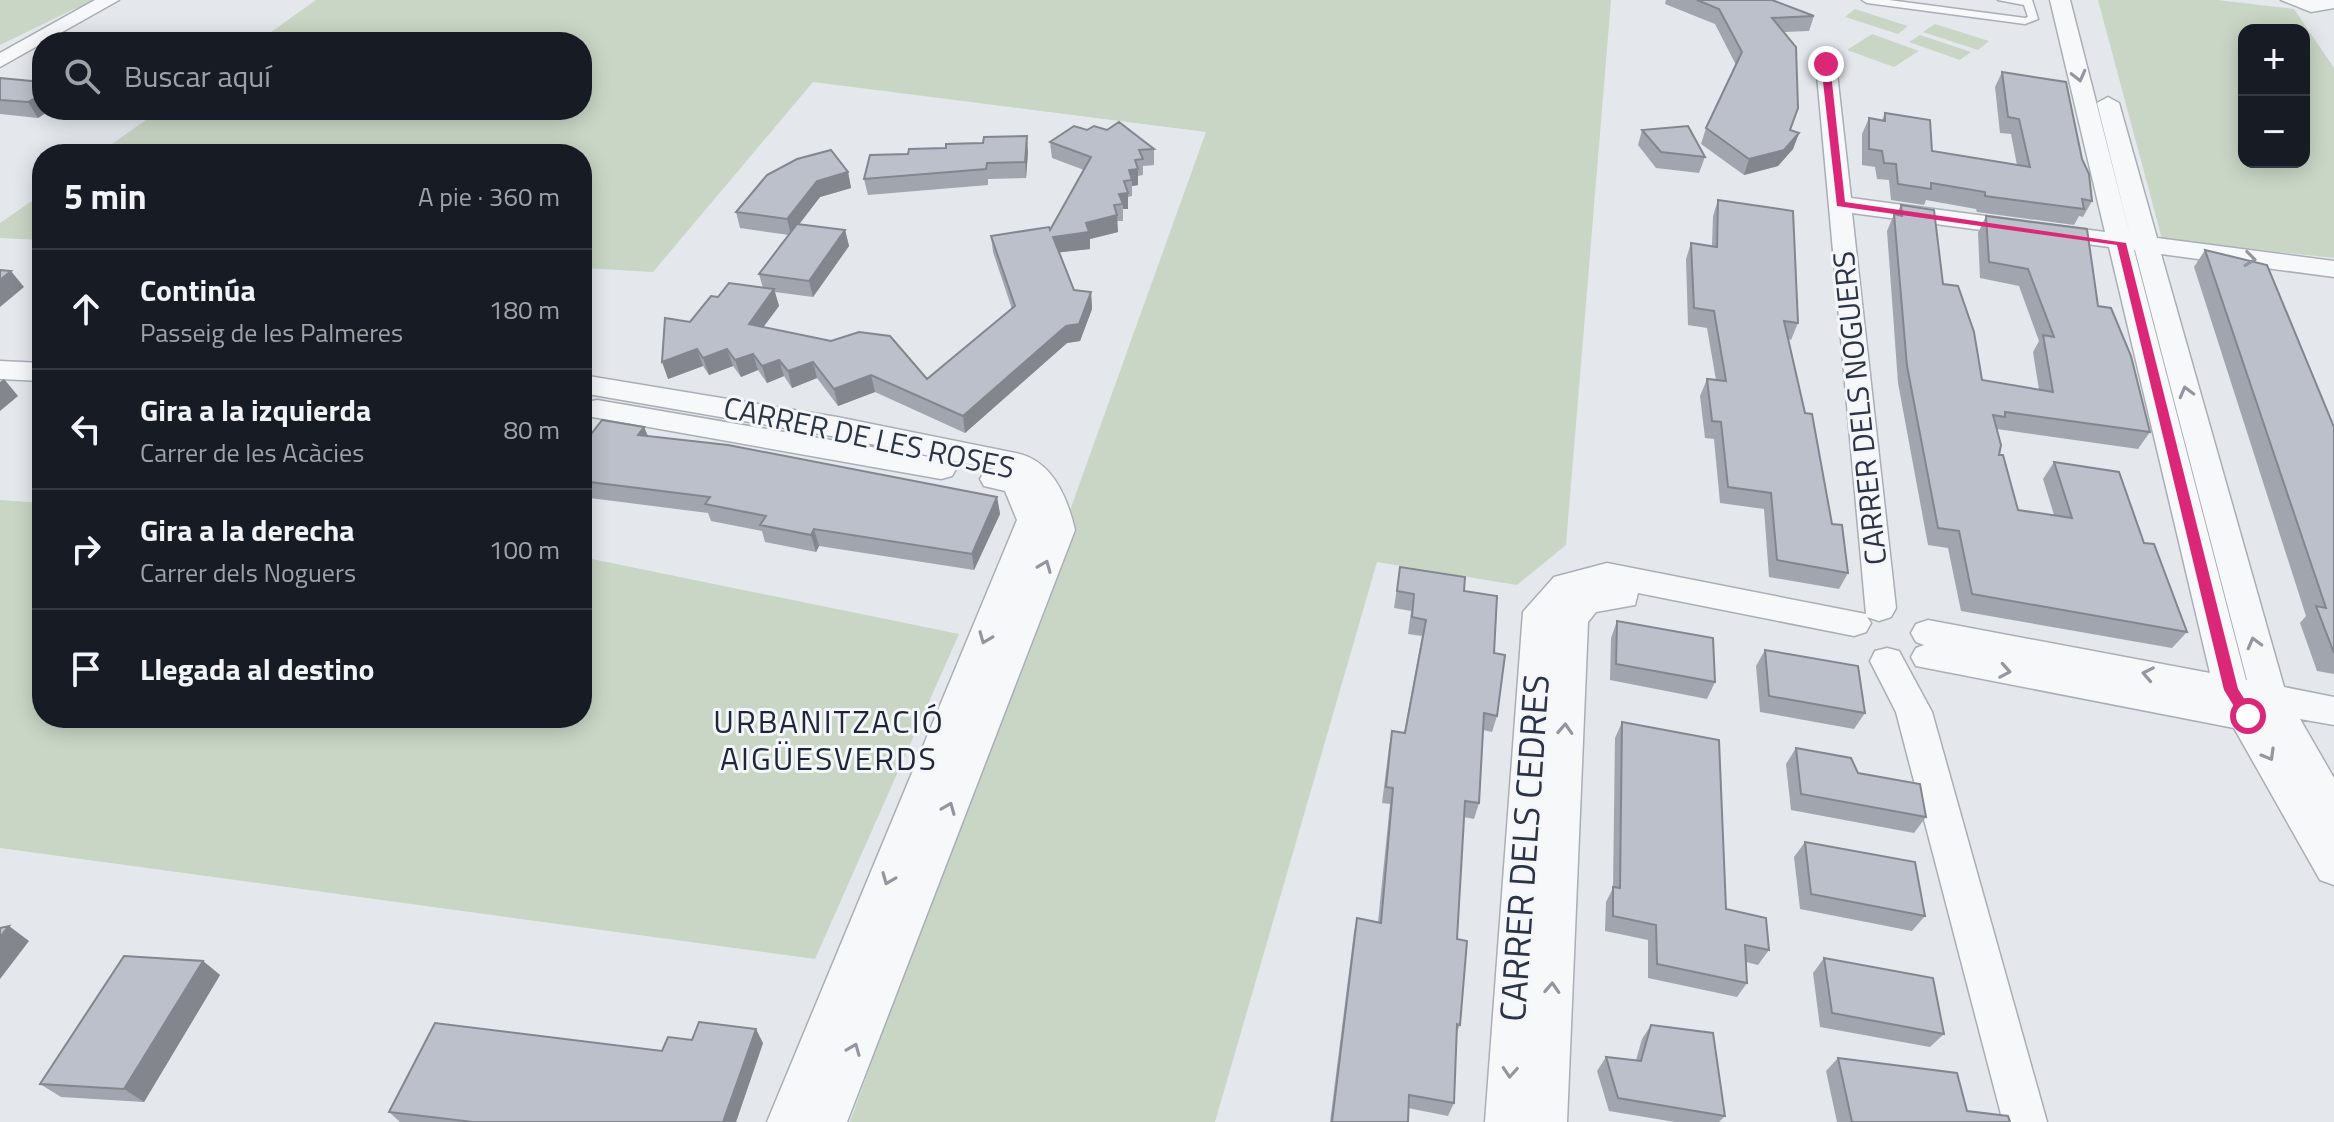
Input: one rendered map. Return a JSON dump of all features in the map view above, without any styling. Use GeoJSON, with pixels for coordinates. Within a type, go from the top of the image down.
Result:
{"type":"FeatureCollection","features":[{"type":"Feature","properties":{"kind":"street"},"geometry":{"type":"LineString","coordinates":[[52,32],[109,0]]}},
{"type":"Feature","properties":{"kind":"street"},"geometry":{"type":"LineString","coordinates":[[2060,0],[2134,244],[2257,706],[2334,868]]}},
{"type":"Feature","properties":{"kind":"street"},"geometry":{"type":"LineString","coordinates":[[2081,0],[2134,244]]}},
{"type":"Feature","properties":{"kind":"street"},"geometry":{"type":"LineString","coordinates":[[2291,0],[2322,3],[2334,28]]}},
{"type":"Feature","properties":{"kind":"street"},"geometry":{"type":"LineString","coordinates":[[0,61],[32,43]]}},
{"type":"Feature","properties":{"kind":"street","name":"CARRER DELS NOGUERS"},"geometry":{"type":"LineString","coordinates":[[1826,64],[1840,204],[1894,641],[2025,1122]]}},
{"type":"Feature","properties":{"kind":"street"},"geometry":{"type":"LineString","coordinates":[[1840,204],[2334,269]]}},
{"type":"Feature","properties":{"kind":"street"},"geometry":{"type":"LineString","coordinates":[[0,351],[32,353]]}},
{"type":"Feature","properties":{"kind":"street"},"geometry":{"type":"LineString","coordinates":[[0,370],[32,372]]}},
{"type":"Feature","properties":{"kind":"street","name":"CARRER DE LES ROSES"},"geometry":{"type":"LineString","coordinates":[[592,386],[837,427],[1020,464],[1052,497],[1059,530],[825,1122]]}},
{"type":"Feature","properties":{"kind":"street","name":"CARRER DE LES ROSES"},"geometry":{"type":"LineString","coordinates":[[592,408],[1017,483],[1033,520],[789,1122]]}},
{"type":"Feature","properties":{"kind":"street"},"geometry":{"type":"LineString","coordinates":[[1576,594],[1617,595],[2257,706],[2334,711]]}},
{"type":"Feature","properties":{"kind":"street","name":"CARRER DELS CEDRES"},"geometry":{"type":"LineString","coordinates":[[1507,1122],[1540,612],[1576,594]]}},
{"type":"Feature","properties":{"kind":"street","name":"CARRER DELS CEDRES"},"geometry":{"type":"LineString","coordinates":[[1545,1122],[1571,619],[1576,594]]}},
{"type":"Feature","properties":{"kind":"street"},"geometry":{"type":"LineString","coordinates":[[2257,706],[2334,729]]}},
{"type":"Feature","properties":{"kind":"street"},"geometry":{"type":"LineString","coordinates":[[2257,706],[2334,813]]}},
{"type":"Feature","properties":{"kind":"lane"},"geometry":{"type":"LineString","coordinates":[[1867,0],[2025,21],[2033,19],[2028,2],[2003,0]]}},
{"type":"Feature","properties":{"kind":"green space"},"geometry":{"type":"Polygon","coordinates":[[[0,0],[102,0],[74,9],[0,45],[0,0]]]}},
{"type":"Feature","properties":{"kind":"green space"},"geometry":{"type":"Polygon","coordinates":[[[316,0],[1611,0],[1566,545],[1517,585],[1377,562],[1215,1122],[850,1122],[1206,132],[813,82],[653,272],[592,269],[592,144],[112,144],[146,120],[592,120],[592,32],[271,32],[316,0]]]}},
{"type":"Feature","properties":{"kind":"green space"},"geometry":{"type":"Polygon","coordinates":[[[2098,0],[2217,0],[2294,9],[2304,24],[2238,24],[2238,168],[2310,168],[2310,33],[2334,68],[2334,258],[2162,239],[2098,0]]]}},
{"type":"Feature","properties":{"kind":"green space"},"geometry":{"type":"Polygon","coordinates":[[[1855,9],[1908,26],[1898,34],[1845,17],[1855,9]]]}},
{"type":"Feature","properties":{"kind":"green space"},"geometry":{"type":"Polygon","coordinates":[[[1935,24],[1989,41],[1978,50],[1923,32],[1935,24]]]}},
{"type":"Feature","properties":{"kind":"green space"},"geometry":{"type":"Polygon","coordinates":[[[1872,34],[1919,51],[1894,67],[1847,50],[1872,34]]]}},
{"type":"Feature","properties":{"kind":"green space"},"geometry":{"type":"Polygon","coordinates":[[[1920,35],[1971,52],[1960,60],[1909,42],[1920,35]]]}},
{"type":"Feature","properties":{"kind":"green space"},"geometry":{"type":"Polygon","coordinates":[[[32,201],[32,240],[0,238],[0,223],[32,201]]]}},
{"type":"Feature","properties":{"kind":"green space"},"geometry":{"type":"Polygon","coordinates":[[[0,500],[32,502],[32,728],[592,728],[592,559],[959,634],[815,959],[0,848],[0,500]]]}},
{"type":"Feature","properties":{"kind":"building"},"geometry":{"type":"Polygon","coordinates":[[[1697,0],[1772,0],[1814,16],[1772,18],[1796,47],[1798,108],[1790,130],[1799,133],[1784,150],[1749,159],[1706,128],[1742,52],[1719,9],[1697,0]]]}},
{"type":"Feature","properties":{"kind":"building"},"geometry":{"type":"Polygon","coordinates":[[[2002,72],[2066,82],[2082,159],[2089,174],[2092,201],[2082,199],[2084,209],[1985,196],[1985,192],[1931,183],[1931,189],[1898,184],[1896,164],[1884,163],[1882,151],[1869,149],[1869,118],[1885,121],[1885,113],[1930,120],[1932,151],[2030,167],[2019,119],[2008,117],[2002,72]]]}},
{"type":"Feature","properties":{"kind":"building"},"geometry":{"type":"Polygon","coordinates":[[[0,78],[32,81],[32,100],[0,100],[0,78]]]}},
{"type":"Feature","properties":{"kind":"building"},"geometry":{"type":"Polygon","coordinates":[[[1119,122],[1154,149],[1139,150],[1143,159],[1135,160],[1138,169],[1129,170],[1132,180],[1124,181],[1128,193],[1119,194],[1123,204],[1114,205],[1117,215],[1086,223],[1089,232],[1053,237],[1074,290],[1091,292],[1079,324],[1066,326],[963,416],[871,375],[834,389],[813,362],[788,371],[779,360],[762,366],[753,354],[735,360],[727,349],[703,358],[697,349],[662,362],[665,318],[690,322],[711,296],[718,297],[729,283],[774,289],[749,324],[831,341],[859,332],[890,336],[927,379],[1015,306],[991,236],[1049,227],[1050,230],[1091,157],[1050,142],[1074,126],[1087,130],[1094,126],[1107,130],[1119,122]]]}},
{"type":"Feature","properties":{"kind":"building"},"geometry":{"type":"Polygon","coordinates":[[[1688,126],[1705,157],[1661,152],[1642,130],[1688,126]]]}},
{"type":"Feature","properties":{"kind":"building"},"geometry":{"type":"Polygon","coordinates":[[[1027,136],[1025,162],[987,163],[986,169],[864,179],[870,155],[908,154],[909,149],[983,143],[984,137],[1027,136]]]}},
{"type":"Feature","properties":{"kind":"building"},"geometry":{"type":"Polygon","coordinates":[[[831,150],[848,172],[817,181],[787,219],[736,212],[767,175],[797,159],[831,150]]]}},
{"type":"Feature","properties":{"kind":"building"},"geometry":{"type":"Polygon","coordinates":[[[1718,200],[1793,211],[1798,323],[1784,321],[1805,413],[1812,414],[1832,524],[1842,525],[1848,573],[1777,560],[1771,493],[1728,487],[1721,422],[1712,421],[1707,379],[1726,381],[1714,311],[1694,308],[1691,243],[1717,247],[1718,200]]]}},
{"type":"Feature","properties":{"kind":"building"},"geometry":{"type":"Polygon","coordinates":[[[1901,205],[1934,210],[1943,284],[1958,286],[1974,332],[1982,380],[2053,392],[2043,335],[2054,337],[2028,269],[1989,262],[1986,216],[2087,229],[2098,306],[2111,308],[2131,356],[2150,432],[2005,412],[2005,417],[1993,415],[2001,445],[1999,455],[2003,455],[2018,510],[2072,518],[2054,462],[2119,472],[2144,543],[2154,544],[2187,632],[1972,594],[1959,531],[1938,528],[1907,366],[1894,214],[1902,216],[1901,205]]]}},
{"type":"Feature","properties":{"kind":"building"},"geometry":{"type":"Polygon","coordinates":[[[797,224],[845,230],[809,281],[759,274],[797,224]]]}},
{"type":"Feature","properties":{"kind":"building"},"geometry":{"type":"Polygon","coordinates":[[[2205,250],[2267,265],[2334,427],[2334,653],[2316,606],[2326,608],[2205,250]]]}},
{"type":"Feature","properties":{"kind":"building"},"geometry":{"type":"Polygon","coordinates":[[[0,270],[11,271],[0,280],[0,270]]]}},
{"type":"Feature","properties":{"kind":"building"},"geometry":{"type":"Polygon","coordinates":[[[602,420],[644,427],[638,435],[728,445],[997,497],[972,554],[814,529],[811,535],[760,525],[766,516],[705,504],[710,497],[592,482],[592,433],[602,420]]]}},
{"type":"Feature","properties":{"kind":"building"},"geometry":{"type":"Polygon","coordinates":[[[1400,567],[1465,577],[1464,591],[1497,596],[1494,653],[1505,655],[1497,716],[1484,713],[1479,803],[1465,801],[1457,939],[1467,941],[1460,1025],[1457,1024],[1454,1103],[1409,1095],[1408,1122],[1332,1122],[1357,918],[1381,923],[1393,788],[1386,787],[1392,731],[1405,733],[1426,620],[1412,617],[1414,594],[1397,591],[1400,567]]]}},
{"type":"Feature","properties":{"kind":"building"},"geometry":{"type":"Polygon","coordinates":[[[1617,621],[1713,638],[1715,682],[1616,664],[1617,621]]]}},
{"type":"Feature","properties":{"kind":"building"},"geometry":{"type":"Polygon","coordinates":[[[1765,650],[1858,666],[1865,713],[1769,696],[1765,650]]]}},
{"type":"Feature","properties":{"kind":"building"},"geometry":{"type":"Polygon","coordinates":[[[1622,722],[1719,740],[1726,909],[1766,918],[1769,950],[1745,945],[1747,983],[1657,964],[1656,925],[1613,916],[1613,887],[1620,888],[1622,722]]]}},
{"type":"Feature","properties":{"kind":"building"},"geometry":{"type":"Polygon","coordinates":[[[1796,748],[1851,758],[1858,773],[1920,784],[1926,817],[1801,794],[1796,748]]]}},
{"type":"Feature","properties":{"kind":"building"},"geometry":{"type":"Polygon","coordinates":[[[1805,842],[1915,862],[1925,916],[1811,894],[1805,842]]]}},
{"type":"Feature","properties":{"kind":"building"},"geometry":{"type":"Polygon","coordinates":[[[9,926],[0,937],[0,928],[9,926]]]}},
{"type":"Feature","properties":{"kind":"building"},"geometry":{"type":"Polygon","coordinates":[[[124,956],[203,961],[124,1089],[40,1084],[124,956]]]}},
{"type":"Feature","properties":{"kind":"building"},"geometry":{"type":"Polygon","coordinates":[[[1824,958],[1933,978],[1944,1034],[1832,1013],[1824,958]]]}},
{"type":"Feature","properties":{"kind":"building"},"geometry":{"type":"Polygon","coordinates":[[[699,1022],[756,1029],[723,1122],[473,1122],[389,1112],[435,1023],[662,1051],[668,1037],[692,1040],[699,1022]]]}},
{"type":"Feature","properties":{"kind":"building"},"geometry":{"type":"Polygon","coordinates":[[[1651,1025],[1713,1033],[1725,1116],[1618,1098],[1606,1057],[1641,1061],[1651,1025]]]}},
{"type":"Feature","properties":{"kind":"building"},"geometry":{"type":"Polygon","coordinates":[[[1838,1058],[1957,1073],[1967,1111],[2008,1116],[2010,1122],[1852,1122],[1838,1058]]]}},
{"type":"Feature","properties":{"kind":"district","name":"URBANITZACIÓ AIGÜESVERDS"},"geometry":{"type":"Point","coordinates":[829,740]}},
{"type":"Feature","properties":{"kind":"route"},"geometry":{"type":"LineString","coordinates":[[1826,64],[1840,204],[2121,243],[2231,690],[2248,716]]}}]}
